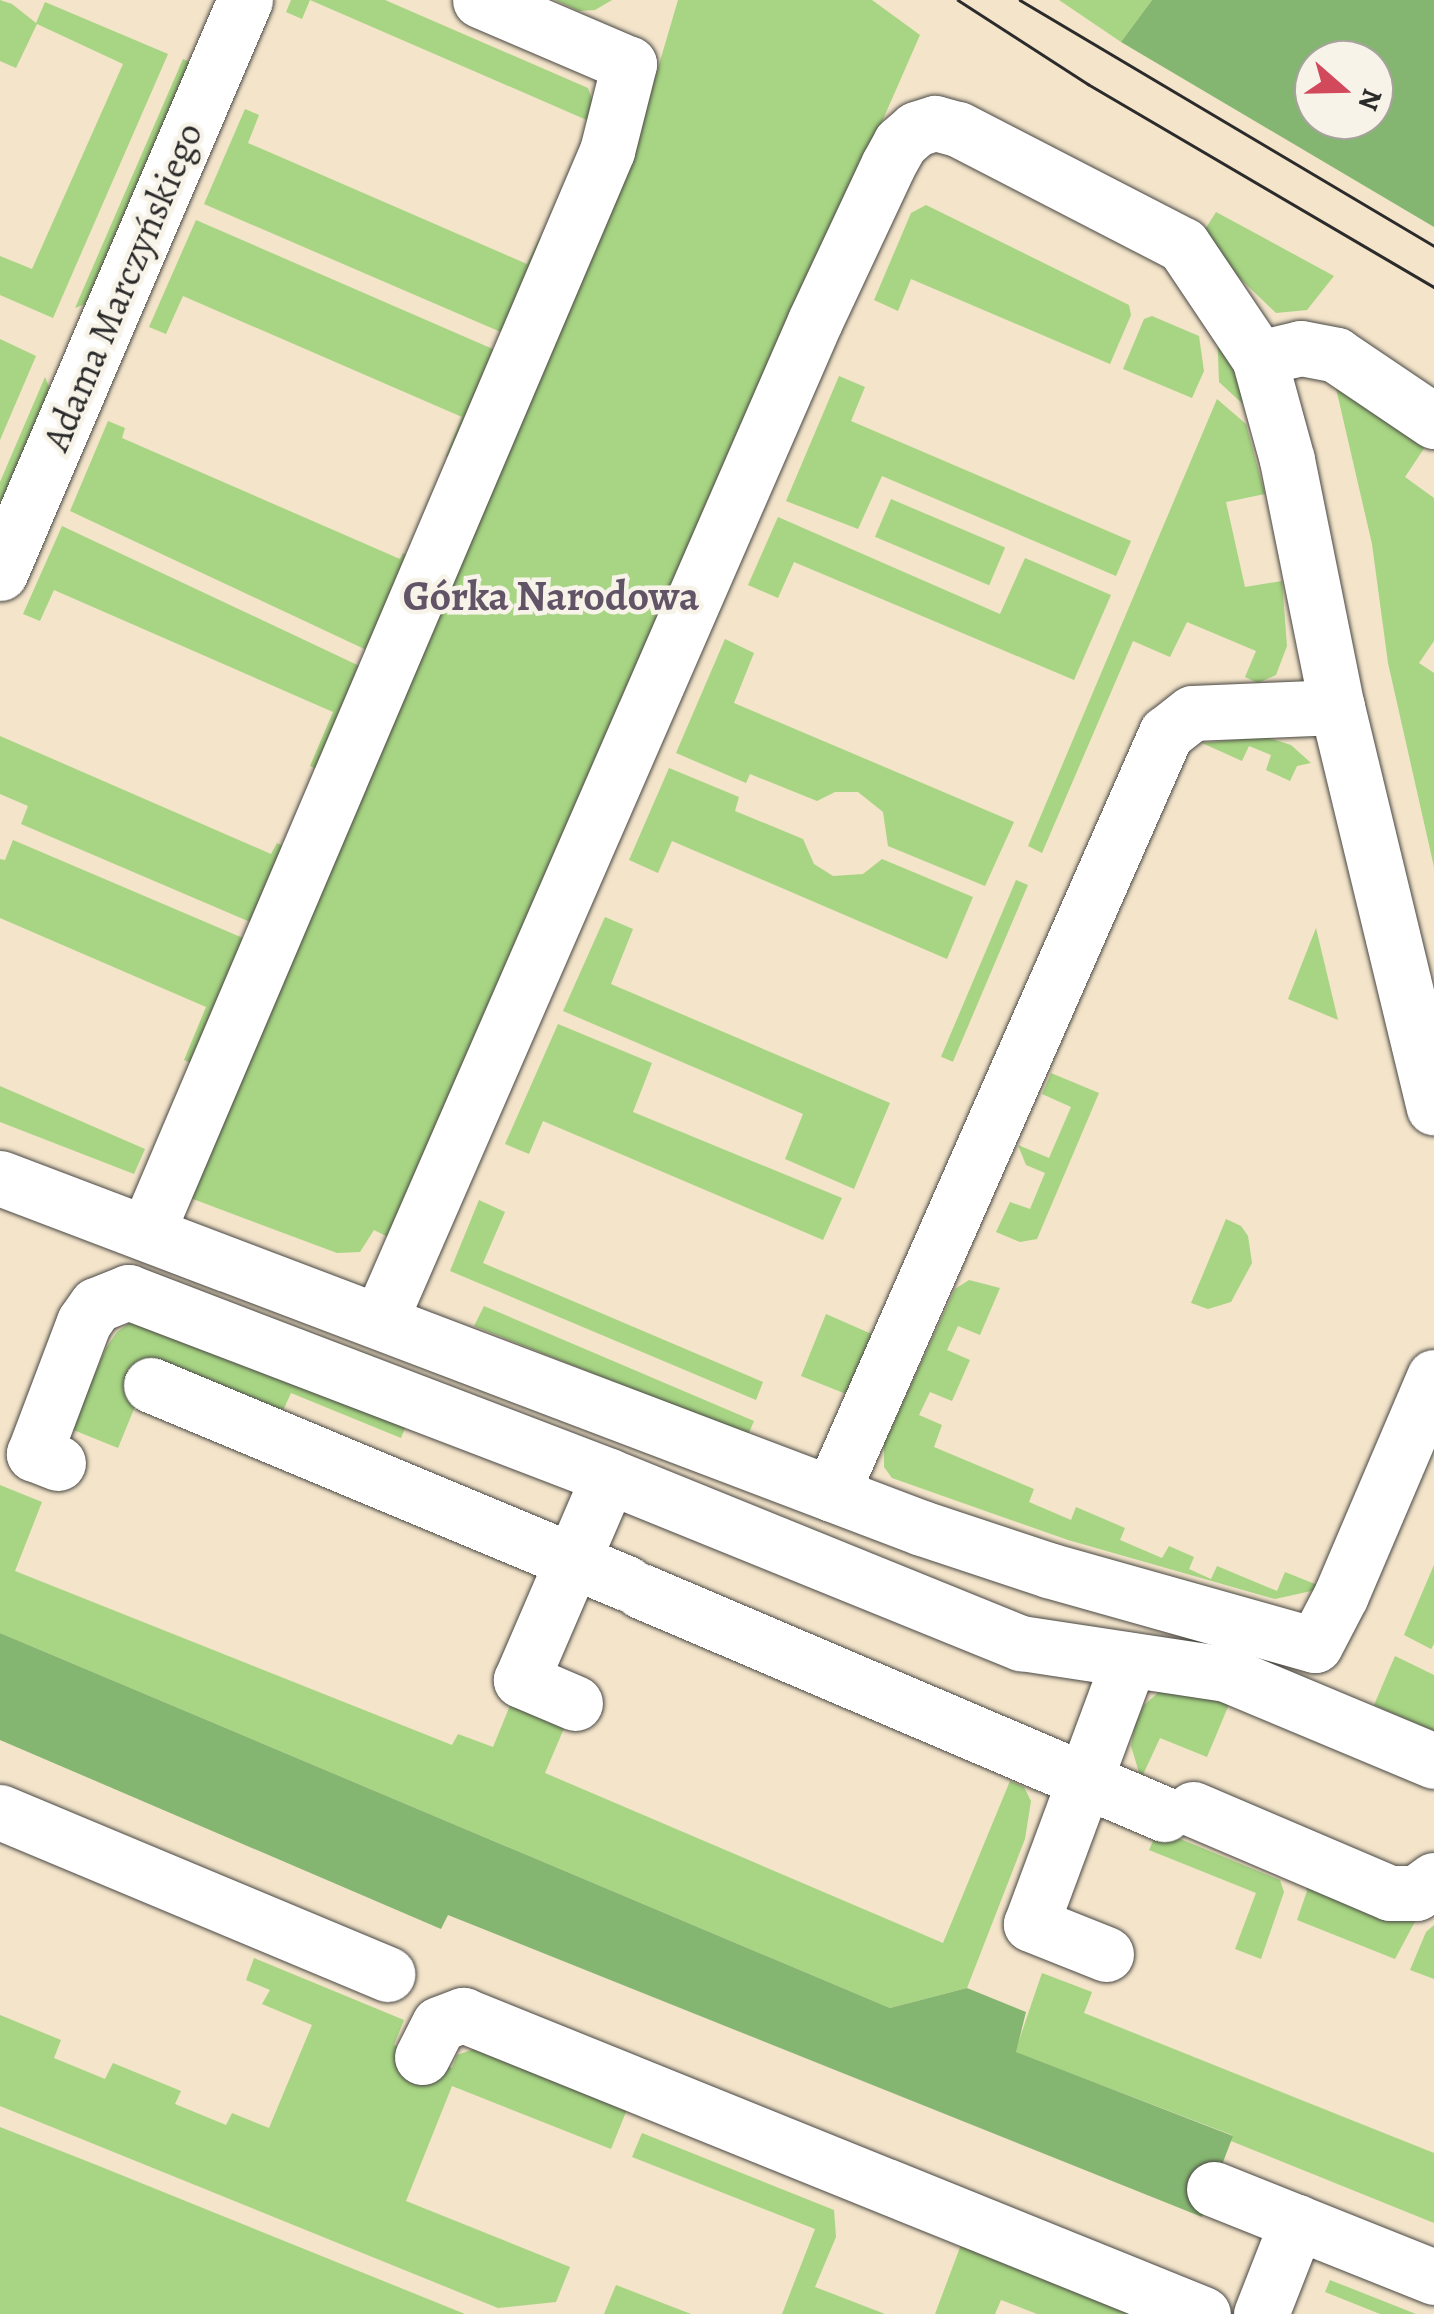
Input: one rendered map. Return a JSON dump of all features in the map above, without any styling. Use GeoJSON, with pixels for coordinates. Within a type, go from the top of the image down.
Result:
{"type":"FeatureCollection","features":[{"type":"Feature","properties":{"kind":"street","name":"Adama Marczyńskiego"},"geometry":{"type":"LineString","coordinates":[[0,573],[246,0]]}},
{"type":"Feature","properties":{"kind":"street"},"geometry":{"type":"LineString","coordinates":[[147,1232],[607,151],[629,64],[480,0]]}},
{"type":"Feature","properties":{"kind":"street"},"geometry":{"type":"LineString","coordinates":[[380,1320],[814,321],[900,143],[916,129],[934,123],[958,129],[1183,245],[1259,358],[1287,460],[1337,706],[1434,1107]]}},
{"type":"Feature","properties":{"kind":"street"},"geometry":{"type":"LineString","coordinates":[[1259,358],[1301,348],[1336,355],[1434,420]]}},
{"type":"Feature","properties":{"kind":"street"},"geometry":{"type":"LineString","coordinates":[[831,1494],[1166,732],[1192,712],[1337,706]]}},
{"type":"Feature","properties":{"kind":"street"},"geometry":{"type":"LineString","coordinates":[[0,1178],[831,1494],[1048,1570],[1315,1646],[1341,1595],[1434,1377]]}},
{"type":"Feature","properties":{"kind":"street"},"geometry":{"type":"LineString","coordinates":[[58,1463],[34,1454],[84,1322],[96,1305],[128,1292],[609,1476],[1021,1642],[1226,1674],[1434,1761]]}},
{"type":"Feature","properties":{"kind":"street"},"geometry":{"type":"LineString","coordinates":[[150,1385],[572,1560],[1085,1781],[1179,1811],[1390,1893],[1416,1893],[1434,1880]]}},
{"type":"Feature","properties":{"kind":"street"},"geometry":{"type":"LineString","coordinates":[[575,1703],[520,1680],[609,1476]]}},
{"type":"Feature","properties":{"kind":"street"},"geometry":{"type":"LineString","coordinates":[[1106,1954],[1031,1924],[1129,1660]]}},
{"type":"Feature","properties":{"kind":"street"},"geometry":{"type":"LineString","coordinates":[[0,1812],[388,1974]]}},
{"type":"Feature","properties":{"kind":"street"},"geometry":{"type":"LineString","coordinates":[[422,2057],[440,2024],[463,2016],[1204,2314]]}},
{"type":"Feature","properties":{"kind":"street"},"geometry":{"type":"LineString","coordinates":[[1214,2189],[1434,2277]]}},
{"type":"Feature","properties":{"kind":"street"},"geometry":{"type":"LineString","coordinates":[[1261,2314],[1298,2222]]}},
{"type":"Feature","properties":{"kind":"green space"},"geometry":{"type":"Polygon","coordinates":[[[0,0],[12,4],[36,23],[45,2],[168,54],[53,318],[0,295],[0,256],[32,269],[123,64],[37,24],[16,68],[0,61],[0,0]]]}},
{"type":"Feature","properties":{"kind":"green space"},"geometry":{"type":"Polygon","coordinates":[[[291,0],[310,0],[302,19],[286,12],[291,0]]]}},
{"type":"Feature","properties":{"kind":"green space"},"geometry":{"type":"Polygon","coordinates":[[[310,0],[385,0],[588,88],[595,108],[589,121],[310,0]]]}},
{"type":"Feature","properties":{"kind":"green space"},"geometry":{"type":"Polygon","coordinates":[[[555,0],[612,0],[595,10],[579,11],[555,0]]]}},
{"type":"Feature","properties":{"kind":"green space"},"geometry":{"type":"Polygon","coordinates":[[[678,0],[872,0],[920,35],[392,1239],[374,1230],[360,1252],[337,1253],[177,1193],[635,146],[678,0]]]}},
{"type":"Feature","properties":{"kind":"green space"},"geometry":{"type":"Polygon","coordinates":[[[1059,0],[1152,0],[1121,42],[1059,0]]]}},
{"type":"Feature","properties":{"kind":"green space"},"geometry":{"type":"Polygon","coordinates":[[[1152,0],[1434,0],[1434,227],[1121,42],[1152,0]]]}},
{"type":"Feature","properties":{"kind":"green space"},"geometry":{"type":"Polygon","coordinates":[[[183,59],[199,66],[90,302],[75,308],[183,59]]]}},
{"type":"Feature","properties":{"kind":"green space"},"geometry":{"type":"Polygon","coordinates":[[[245,109],[259,115],[248,143],[527,264],[540,237],[551,242],[510,336],[204,204],[245,109]]]}},
{"type":"Feature","properties":{"kind":"green space"},"geometry":{"type":"Polygon","coordinates":[[[926,205],[1129,305],[1131,315],[1110,364],[911,279],[898,311],[874,300],[911,213],[926,205]]]}},
{"type":"Feature","properties":{"kind":"green space"},"geometry":{"type":"Polygon","coordinates":[[[1216,212],[1334,276],[1307,310],[1276,313],[1199,239],[1216,212]]]}},
{"type":"Feature","properties":{"kind":"green space"},"geometry":{"type":"Polygon","coordinates":[[[196,220],[502,353],[456,461],[446,456],[462,417],[183,296],[166,334],[149,327],[196,220]]]}},
{"type":"Feature","properties":{"kind":"green space"},"geometry":{"type":"Polygon","coordinates":[[[1152,316],[1199,336],[1204,371],[1192,398],[1123,369],[1144,319],[1152,316]]]}},
{"type":"Feature","properties":{"kind":"green space"},"geometry":{"type":"Polygon","coordinates":[[[1217,330],[1257,417],[1219,382],[1217,330]]]}},
{"type":"Feature","properties":{"kind":"green space"},"geometry":{"type":"Polygon","coordinates":[[[0,339],[36,356],[0,440],[0,339]]]}},
{"type":"Feature","properties":{"kind":"green space"},"geometry":{"type":"Polygon","coordinates":[[[839,376],[865,387],[851,421],[1131,541],[1116,576],[882,476],[858,529],[786,501],[839,376]]]}},
{"type":"Feature","properties":{"kind":"green space"},"geometry":{"type":"Polygon","coordinates":[[[45,377],[51,391],[0,527],[0,482],[45,377]]]}},
{"type":"Feature","properties":{"kind":"green space"},"geometry":{"type":"Polygon","coordinates":[[[1335,384],[1425,447],[1405,477],[1434,498],[1434,641],[1419,663],[1434,673],[1434,867],[1388,663],[1372,544],[1335,384]]]}},
{"type":"Feature","properties":{"kind":"green space"},"geometry":{"type":"Polygon","coordinates":[[[1217,399],[1246,424],[1265,494],[1226,502],[1245,587],[1282,581],[1287,646],[1276,675],[1258,683],[1245,677],[1256,651],[1187,622],[1170,657],[1133,641],[1042,853],[1028,846],[1217,399]]]}},
{"type":"Feature","properties":{"kind":"green space"},"geometry":{"type":"Polygon","coordinates":[[[108,421],[125,428],[122,438],[400,559],[403,553],[416,559],[375,654],[70,511],[108,421]]]}},
{"type":"Feature","properties":{"kind":"green space"},"geometry":{"type":"Polygon","coordinates":[[[891,499],[1005,547],[989,585],[875,537],[891,499]]]}},
{"type":"Feature","properties":{"kind":"green space"},"geometry":{"type":"Polygon","coordinates":[[[778,517],[1000,614],[1025,558],[1111,595],[1074,680],[794,562],[778,598],[748,585],[778,517]]]}},
{"type":"Feature","properties":{"kind":"green space"},"geometry":{"type":"Polygon","coordinates":[[[62,526],[368,670],[324,772],[310,766],[333,712],[54,590],[40,621],[23,614],[62,526]]]}},
{"type":"Feature","properties":{"kind":"green space"},"geometry":{"type":"Polygon","coordinates":[[[725,639],[754,653],[734,703],[1014,822],[985,886],[888,846],[883,812],[858,792],[835,792],[817,801],[750,774],[746,783],[676,753],[725,639]]]}},
{"type":"Feature","properties":{"kind":"green space"},"geometry":{"type":"Polygon","coordinates":[[[0,736],[271,854],[277,843],[291,850],[257,925],[21,824],[28,806],[0,794],[0,736]]]}},
{"type":"Feature","properties":{"kind":"green space"},"geometry":{"type":"Polygon","coordinates":[[[1266,737],[1291,745],[1311,763],[1297,766],[1290,781],[1266,770],[1271,755],[1249,746],[1242,761],[1202,743],[1266,737]]]}},
{"type":"Feature","properties":{"kind":"green space"},"geometry":{"type":"Polygon","coordinates":[[[669,768],[739,797],[735,811],[803,839],[814,864],[833,876],[863,874],[882,859],[973,897],[947,959],[672,841],[658,873],[629,860],[669,768]]]}},
{"type":"Feature","properties":{"kind":"green space"},"geometry":{"type":"Polygon","coordinates":[[[13,840],[250,941],[195,1065],[184,1060],[206,1007],[0,918],[0,859],[5,860],[13,840]]]}},
{"type":"Feature","properties":{"kind":"green space"},"geometry":{"type":"Polygon","coordinates":[[[1016,880],[1028,885],[953,1062],[941,1057],[1016,880]]]}},
{"type":"Feature","properties":{"kind":"green space"},"geometry":{"type":"Polygon","coordinates":[[[605,917],[633,929],[611,984],[890,1103],[854,1189],[785,1159],[803,1114],[563,1011],[605,917]]]}},
{"type":"Feature","properties":{"kind":"green space"},"geometry":{"type":"Polygon","coordinates":[[[1316,928],[1338,1020],[1288,999],[1316,928]]]}},
{"type":"Feature","properties":{"kind":"green space"},"geometry":{"type":"Polygon","coordinates":[[[558,1024],[652,1063],[633,1112],[842,1198],[823,1240],[543,1121],[529,1154],[505,1144],[558,1024]]]}},
{"type":"Feature","properties":{"kind":"green space"},"geometry":{"type":"Polygon","coordinates":[[[1051,1073],[1099,1093],[1037,1239],[1020,1242],[996,1232],[1010,1202],[1030,1209],[1045,1173],[1026,1165],[1018,1145],[1049,1158],[1071,1107],[1042,1094],[1051,1073]]]}},
{"type":"Feature","properties":{"kind":"green space"},"geometry":{"type":"Polygon","coordinates":[[[0,1086],[145,1149],[134,1174],[0,1122],[0,1086]]]}},
{"type":"Feature","properties":{"kind":"green space"},"geometry":{"type":"Polygon","coordinates":[[[479,1200],[505,1212],[483,1263],[763,1382],[756,1400],[450,1271],[479,1200]]]}},
{"type":"Feature","properties":{"kind":"green space"},"geometry":{"type":"Polygon","coordinates":[[[1226,1219],[1241,1226],[1248,1236],[1252,1263],[1231,1302],[1208,1309],[1191,1303],[1226,1219]]]}},
{"type":"Feature","properties":{"kind":"green space"},"geometry":{"type":"Polygon","coordinates":[[[969,1280],[1000,1288],[980,1335],[958,1326],[947,1350],[970,1360],[952,1401],[930,1392],[919,1415],[942,1425],[934,1447],[1034,1489],[1029,1502],[1071,1520],[1076,1507],[1125,1528],[1120,1540],[1162,1558],[1169,1546],[1194,1557],[1189,1569],[1211,1579],[1217,1566],[1277,1591],[1285,1572],[1325,1588],[1275,1599],[1068,1540],[892,1478],[884,1467],[884,1444],[955,1289],[969,1280]]]}},
{"type":"Feature","properties":{"kind":"green space"},"geometry":{"type":"Polygon","coordinates":[[[484,1306],[754,1421],[748,1435],[474,1326],[484,1306]]]}},
{"type":"Feature","properties":{"kind":"green space"},"geometry":{"type":"Polygon","coordinates":[[[826,1314],[883,1339],[851,1396],[801,1376],[826,1314]]]}},
{"type":"Feature","properties":{"kind":"green space"},"geometry":{"type":"Polygon","coordinates":[[[131,1322],[408,1421],[401,1438],[291,1393],[282,1413],[154,1360],[118,1448],[71,1429],[106,1348],[117,1332],[131,1322]]]}},
{"type":"Feature","properties":{"kind":"green space"},"geometry":{"type":"Polygon","coordinates":[[[0,1485],[42,1502],[15,1571],[452,1745],[458,1734],[493,1747],[511,1703],[565,1726],[545,1773],[943,1943],[1010,1781],[1024,1787],[1031,1801],[1025,1839],[967,1988],[890,2008],[0,1633],[0,1485]]]}},
{"type":"Feature","properties":{"kind":"green space"},"geometry":{"type":"Polygon","coordinates":[[[1434,1565],[1434,1644],[1431,1649],[1404,1635],[1434,1565]]]}},
{"type":"Feature","properties":{"kind":"green space"},"geometry":{"type":"Polygon","coordinates":[[[0,1633],[890,2008],[967,1988],[1026,2012],[1016,2052],[1233,2136],[1202,2217],[448,1915],[441,1929],[0,1740],[0,1633]]]}},
{"type":"Feature","properties":{"kind":"green space"},"geometry":{"type":"Polygon","coordinates":[[[1395,1656],[1434,1675],[1434,1731],[1374,1705],[1395,1656]]]}},
{"type":"Feature","properties":{"kind":"green space"},"geometry":{"type":"Polygon","coordinates":[[[1176,1687],[1230,1702],[1207,1757],[1160,1738],[1141,1779],[1131,1746],[1135,1725],[1144,1705],[1159,1692],[1176,1687]]]}},
{"type":"Feature","properties":{"kind":"green space"},"geometry":{"type":"Polygon","coordinates":[[[1162,1821],[1178,1838],[1280,1880],[1284,1892],[1261,1959],[1235,1949],[1256,1893],[1149,1850],[1162,1821]]]}},
{"type":"Feature","properties":{"kind":"green space"},"geometry":{"type":"Polygon","coordinates":[[[1302,1875],[1419,1914],[1395,1959],[1297,1920],[1307,1891],[1302,1875]]]}},
{"type":"Feature","properties":{"kind":"green space"},"geometry":{"type":"Polygon","coordinates":[[[1434,1925],[1434,1979],[1410,1970],[1426,1932],[1434,1925]]]}},
{"type":"Feature","properties":{"kind":"green space"},"geometry":{"type":"Polygon","coordinates":[[[254,1958],[404,2020],[394,2045],[422,2057],[452,2068],[457,2055],[477,2048],[628,2107],[611,2149],[452,2086],[406,2201],[570,2267],[556,2302],[498,2308],[0,2106],[0,2015],[61,2040],[54,2058],[105,2079],[113,2063],[181,2091],[175,2104],[226,2125],[232,2113],[269,2128],[312,2025],[262,2004],[270,1990],[246,1980],[254,1958]]]}},
{"type":"Feature","properties":{"kind":"green space"},"geometry":{"type":"Polygon","coordinates":[[[1042,1973],[1092,1992],[1084,2013],[1434,2153],[1434,2223],[1231,2141],[1232,2135],[1015,2052],[1042,1973]]]}},
{"type":"Feature","properties":{"kind":"green space"},"geometry":{"type":"Polygon","coordinates":[[[0,2127],[94,2164],[465,2314],[0,2314],[0,2127]]]}},
{"type":"Feature","properties":{"kind":"green space"},"geometry":{"type":"Polygon","coordinates":[[[642,2133],[834,2210],[836,2237],[815,2287],[885,2314],[782,2314],[815,2229],[632,2157],[642,2133]]]}},
{"type":"Feature","properties":{"kind":"green space"},"geometry":{"type":"Polygon","coordinates":[[[962,2242],[1141,2314],[1037,2314],[1001,2300],[995,2314],[935,2314],[962,2242]]]}},
{"type":"Feature","properties":{"kind":"green space"},"geometry":{"type":"Polygon","coordinates":[[[1330,2280],[1416,2314],[1380,2314],[1325,2292],[1330,2280]]]}},
{"type":"Feature","properties":{"kind":"green space"},"geometry":{"type":"Polygon","coordinates":[[[616,2285],[691,2314],[604,2314],[616,2285]]]}},
{"type":"Feature","properties":{"kind":"tram line"},"geometry":{"type":"LineString","coordinates":[[958,0],[1088,84],[1434,287]]}},
{"type":"Feature","properties":{"kind":"tram line"},"geometry":{"type":"LineString","coordinates":[[1020,0],[1434,246]]}},
{"type":"Feature","properties":{"kind":"district","name":"Górka Narodowa"},"geometry":{"type":"Point","coordinates":[551,596]}}]}
